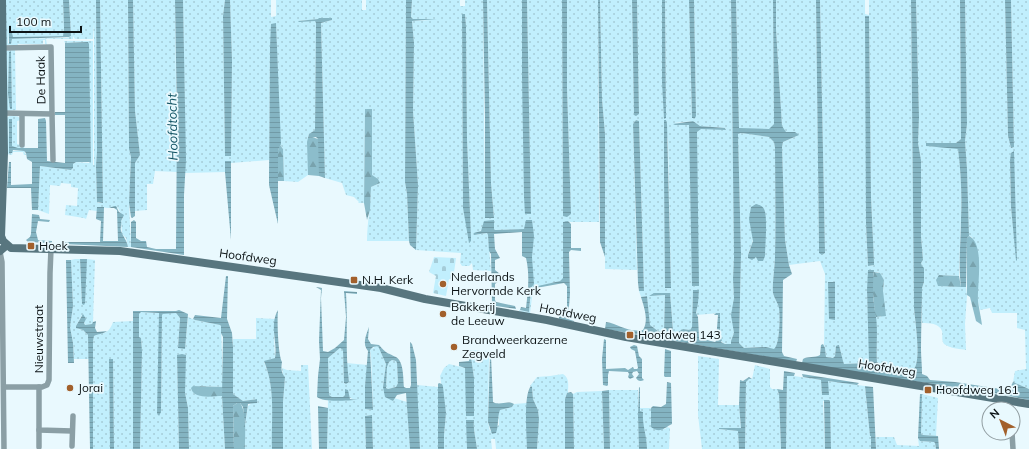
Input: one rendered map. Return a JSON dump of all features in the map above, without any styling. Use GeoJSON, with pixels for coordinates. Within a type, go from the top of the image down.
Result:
{"type":"FeatureCollection","features":[{"type":"Feature","properties":{"kind":"street"},"geometry":{"type":"LineString","coordinates":[[2,0],[3,114],[1,236],[7,245],[0,252],[2,262],[1,277],[4,387],[1,409],[4,449]]}},
{"type":"Feature","properties":{"kind":"street","name":"De Haak"},"geometry":{"type":"LineString","coordinates":[[3,48],[51,47],[53,160]]}},
{"type":"Feature","properties":{"kind":"street","name":"De Haak"},"geometry":{"type":"LineString","coordinates":[[3,114],[52,114]]}},
{"type":"Feature","properties":{"kind":"street","name":"De Haak"},"geometry":{"type":"LineString","coordinates":[[22,114],[22,145]]}},
{"type":"Feature","properties":{"kind":"street","name":"Hoofdweg"},"geometry":{"type":"LineString","coordinates":[[7,245],[11,248],[120,251],[382,288],[425,299],[546,320],[626,337],[989,401]]}},
{"type":"Feature","properties":{"kind":"street","name":"Nieuwstraat"},"geometry":{"type":"LineString","coordinates":[[4,387],[39,387],[45,386],[48,383],[50,364],[51,249]]}},
{"type":"Feature","properties":{"kind":"street"},"geometry":{"type":"LineString","coordinates":[[38,447],[39,387]]}},
{"type":"Feature","properties":{"kind":"street"},"geometry":{"type":"LineString","coordinates":[[72,446],[73,416]]}},
{"type":"Feature","properties":{"kind":"street"},"geometry":{"type":"LineString","coordinates":[[39,430],[72,431]]}},
{"type":"Feature","properties":{"kind":"green space"},"geometry":{"type":"Polygon","coordinates":[[[4,0],[63,0],[63,36],[13,37],[9,34],[8,43],[11,44],[12,39],[67,38],[71,36],[69,0],[96,0],[97,202],[103,203],[100,0],[128,0],[129,149],[131,157],[129,203],[131,247],[128,247],[126,238],[122,234],[121,221],[123,218],[118,208],[114,206],[109,208],[98,207],[97,211],[89,210],[86,219],[65,215],[66,205],[77,206],[78,188],[71,187],[71,184],[61,183],[60,186],[50,185],[49,214],[38,210],[40,166],[71,170],[73,168],[73,164],[76,162],[89,163],[91,160],[88,42],[65,43],[64,41],[93,41],[94,165],[94,24],[93,39],[75,39],[73,36],[73,39],[46,39],[47,45],[45,44],[45,40],[43,40],[43,44],[18,44],[17,46],[6,45],[4,0]]]}},
{"type":"Feature","properties":{"kind":"green space"},"geometry":{"type":"Polygon","coordinates":[[[133,0],[175,0],[177,172],[155,171],[153,184],[147,184],[147,210],[135,211],[135,163],[140,155],[135,111],[133,0]]]}},
{"type":"Feature","properties":{"kind":"green space"},"geometry":{"type":"Polygon","coordinates":[[[183,0],[225,0],[223,16],[225,156],[231,156],[232,60],[230,0],[271,0],[271,17],[276,16],[276,0],[362,0],[362,10],[366,10],[366,0],[406,0],[405,182],[409,241],[367,241],[371,187],[378,184],[372,176],[372,109],[365,109],[364,203],[358,203],[359,202],[354,197],[346,195],[342,183],[325,178],[321,23],[332,20],[332,18],[298,21],[315,21],[316,23],[315,130],[309,134],[308,138],[308,175],[298,182],[284,181],[283,149],[280,145],[276,23],[270,47],[269,160],[231,163],[231,161],[225,161],[225,172],[185,173],[183,0]]]}},
{"type":"Feature","properties":{"kind":"green space"},"geometry":{"type":"Polygon","coordinates":[[[412,0],[460,0],[460,6],[465,6],[465,0],[483,0],[485,218],[494,217],[491,183],[487,0],[522,0],[522,78],[531,214],[527,0],[562,0],[563,216],[571,214],[567,88],[567,0],[598,0],[599,222],[568,221],[564,278],[560,281],[533,288],[530,314],[519,311],[529,312],[532,286],[526,227],[524,229],[494,230],[494,220],[475,235],[487,233],[488,235],[491,271],[473,270],[472,263],[469,266],[462,266],[460,263],[461,253],[416,250],[418,185],[413,111],[414,43],[412,21],[431,20],[413,19],[411,17],[412,0]],[[462,14],[463,208],[471,241],[467,139],[465,14],[462,14]]]}},
{"type":"Feature","properties":{"kind":"green space"},"geometry":{"type":"Polygon","coordinates":[[[600,0],[632,0],[634,115],[639,114],[637,0],[662,0],[664,118],[666,114],[665,0],[689,0],[692,118],[696,115],[694,0],[731,0],[734,257],[734,298],[732,315],[734,333],[731,344],[724,343],[720,338],[720,313],[696,315],[699,290],[693,290],[692,327],[690,330],[683,329],[676,333],[673,331],[670,293],[651,296],[665,295],[664,332],[658,331],[650,325],[647,296],[641,297],[639,291],[644,290],[639,121],[636,120],[633,124],[637,270],[605,269],[605,134],[602,99],[600,0]],[[664,120],[665,288],[671,287],[668,142],[664,120]],[[693,121],[674,123],[689,125],[693,286],[697,132],[700,129],[726,129],[700,126],[693,121]]]}},
{"type":"Feature","properties":{"kind":"green space"},"geometry":{"type":"Polygon","coordinates":[[[736,0],[773,0],[774,124],[770,129],[739,129],[736,0]]]}},
{"type":"Feature","properties":{"kind":"green space"},"geometry":{"type":"Polygon","coordinates":[[[776,0],[816,0],[819,246],[822,255],[825,253],[820,0],[865,0],[865,14],[869,15],[869,0],[911,0],[914,308],[918,351],[916,366],[913,370],[900,369],[895,366],[886,367],[877,362],[876,317],[881,317],[884,280],[878,272],[874,272],[874,270],[867,290],[870,360],[866,363],[844,364],[839,345],[836,346],[835,356],[833,358],[826,357],[824,345],[825,274],[820,261],[789,265],[785,240],[782,147],[783,142],[797,136],[795,132],[786,133],[782,127],[776,29],[776,0]],[[866,16],[866,224],[868,266],[874,265],[871,197],[869,16],[866,16]]]}},
{"type":"Feature","properties":{"kind":"green space"},"geometry":{"type":"Polygon","coordinates":[[[916,0],[960,0],[961,139],[956,143],[926,143],[927,146],[958,148],[961,180],[959,276],[940,275],[940,286],[966,287],[966,350],[944,344],[942,339],[942,331],[939,326],[922,323],[922,288],[924,282],[921,263],[923,260],[921,236],[921,160],[918,143],[919,117],[916,0]]]}},
{"type":"Feature","properties":{"kind":"green space"},"geometry":{"type":"Polygon","coordinates":[[[965,0],[1005,0],[1008,136],[1011,148],[1014,147],[1011,0],[1029,0],[1029,389],[1013,382],[1015,371],[1026,369],[1025,330],[1017,328],[1017,313],[992,313],[990,308],[980,310],[972,237],[969,236],[965,141],[967,124],[965,0]],[[1011,156],[1011,207],[1017,261],[1011,156]]]}},
{"type":"Feature","properties":{"kind":"green space"},"geometry":{"type":"Polygon","coordinates":[[[15,49],[16,110],[7,111],[6,51],[15,49]],[[11,51],[9,52],[8,94],[10,109],[12,109],[11,51]]]}},
{"type":"Feature","properties":{"kind":"green space"},"geometry":{"type":"Polygon","coordinates":[[[365,109],[372,109],[372,175],[378,179],[380,183],[371,187],[370,210],[367,220],[364,203],[365,109]]]}},
{"type":"Feature","properties":{"kind":"green space"},"geometry":{"type":"Polygon","coordinates":[[[9,116],[16,116],[20,118],[21,120],[17,121],[17,144],[25,146],[24,148],[12,147],[10,118],[9,134],[12,151],[24,151],[26,155],[24,155],[23,152],[13,152],[12,155],[7,154],[6,119],[9,116]]]}},
{"type":"Feature","properties":{"kind":"green space"},"geometry":{"type":"Polygon","coordinates":[[[741,133],[769,137],[774,142],[775,148],[775,260],[773,290],[779,307],[779,329],[776,347],[774,350],[766,347],[744,348],[739,343],[741,254],[738,134],[741,133]],[[765,210],[753,237],[748,258],[765,243],[765,210]]]}},
{"type":"Feature","properties":{"kind":"green space"},"geometry":{"type":"Polygon","coordinates":[[[312,137],[318,139],[319,142],[319,176],[308,175],[307,142],[308,138],[312,137]]]}},
{"type":"Feature","properties":{"kind":"green space"},"geometry":{"type":"Polygon","coordinates":[[[280,145],[283,149],[284,181],[278,181],[278,150],[280,145]]]}},
{"type":"Feature","properties":{"kind":"green space"},"geometry":{"type":"Polygon","coordinates":[[[969,236],[974,240],[979,255],[978,301],[982,325],[976,321],[970,297],[967,295],[967,238],[969,236]]]}},
{"type":"Feature","properties":{"kind":"green space"},"geometry":{"type":"Polygon","coordinates":[[[434,257],[456,258],[453,280],[449,279],[446,296],[433,293],[436,276],[429,272],[434,257]]]}},
{"type":"Feature","properties":{"kind":"green space"},"geometry":{"type":"Polygon","coordinates":[[[80,259],[82,304],[87,259],[95,260],[93,322],[92,324],[85,325],[82,315],[76,326],[88,335],[89,359],[74,359],[70,327],[73,306],[71,260],[80,259]]]}},
{"type":"Feature","properties":{"kind":"green space"},"geometry":{"type":"Polygon","coordinates":[[[874,272],[880,273],[884,280],[883,291],[886,316],[876,317],[875,315],[872,283],[874,272]]]}},
{"type":"Feature","properties":{"kind":"green space"},"geometry":{"type":"Polygon","coordinates":[[[939,275],[959,276],[961,287],[938,286],[936,280],[939,275]]]}},
{"type":"Feature","properties":{"kind":"green space"},"geometry":{"type":"Polygon","coordinates":[[[141,312],[159,313],[161,415],[162,313],[176,313],[180,318],[178,348],[185,348],[188,317],[221,326],[223,387],[194,386],[200,396],[222,396],[225,449],[189,449],[188,408],[177,355],[179,449],[140,449],[142,351],[141,338],[139,337],[139,314],[141,312]]]}},
{"type":"Feature","properties":{"kind":"green space"},"geometry":{"type":"Polygon","coordinates":[[[256,318],[275,319],[275,358],[264,362],[268,372],[272,393],[272,449],[245,449],[245,425],[248,406],[257,399],[243,401],[233,394],[233,339],[256,339],[256,318]]]}},
{"type":"Feature","properties":{"kind":"green space"},"geometry":{"type":"Polygon","coordinates":[[[133,321],[133,449],[114,449],[113,359],[109,359],[110,449],[93,449],[92,346],[94,336],[107,331],[113,322],[133,321]]]}},
{"type":"Feature","properties":{"kind":"green space"},"geometry":{"type":"Polygon","coordinates":[[[378,346],[386,364],[383,387],[393,401],[394,398],[407,402],[410,449],[373,449],[372,415],[365,416],[366,449],[327,449],[328,400],[355,400],[348,397],[348,390],[345,390],[345,395],[343,397],[332,397],[329,395],[328,358],[340,348],[343,350],[345,384],[349,382],[346,363],[368,365],[365,386],[365,409],[373,410],[370,350],[378,346]]]}},
{"type":"Feature","properties":{"kind":"green space"},"geometry":{"type":"Polygon","coordinates":[[[470,350],[487,351],[489,356],[488,422],[490,431],[499,425],[498,414],[500,410],[512,407],[514,404],[527,403],[527,449],[496,449],[495,439],[491,439],[492,449],[477,449],[474,421],[467,420],[467,449],[444,449],[446,413],[440,376],[444,368],[449,364],[465,368],[474,416],[474,378],[470,350]]]}},
{"type":"Feature","properties":{"kind":"green space"},"geometry":{"type":"Polygon","coordinates":[[[698,356],[719,359],[718,405],[739,405],[741,428],[719,429],[738,431],[739,449],[702,449],[698,415],[698,356]]]}},
{"type":"Feature","properties":{"kind":"green space"},"geometry":{"type":"Polygon","coordinates":[[[392,360],[396,361],[397,363],[398,383],[396,387],[388,389],[386,388],[387,367],[389,362],[392,360]]]}},
{"type":"Feature","properties":{"kind":"green space"},"geometry":{"type":"Polygon","coordinates":[[[301,365],[308,365],[312,449],[283,449],[283,402],[285,377],[283,375],[282,368],[301,371],[301,365]]]}},
{"type":"Feature","properties":{"kind":"green space"},"geometry":{"type":"Polygon","coordinates":[[[755,365],[770,369],[770,387],[772,389],[777,389],[779,394],[781,449],[745,449],[746,382],[749,379],[752,379],[755,365]]]}},
{"type":"Feature","properties":{"kind":"green space"},"geometry":{"type":"Polygon","coordinates":[[[563,374],[568,380],[568,393],[565,399],[565,449],[537,449],[539,419],[538,410],[533,399],[532,387],[530,386],[537,377],[563,374]]]}},
{"type":"Feature","properties":{"kind":"green space"},"geometry":{"type":"Polygon","coordinates":[[[787,376],[821,380],[822,395],[828,381],[865,386],[871,436],[871,449],[831,449],[830,401],[823,401],[825,449],[786,449],[787,376]]]}},
{"type":"Feature","properties":{"kind":"green space"},"geometry":{"type":"Polygon","coordinates":[[[417,385],[438,387],[438,449],[420,449],[416,395],[417,385]]]}},
{"type":"Feature","properties":{"kind":"green space"},"geometry":{"type":"Polygon","coordinates":[[[193,386],[223,387],[222,396],[200,396],[193,392],[191,388],[193,386]]]}},
{"type":"Feature","properties":{"kind":"green space"},"geometry":{"type":"Polygon","coordinates":[[[609,390],[638,390],[639,449],[610,449],[609,390]]]}},
{"type":"Feature","properties":{"kind":"green space"},"geometry":{"type":"Polygon","coordinates":[[[602,391],[604,449],[574,449],[573,394],[577,392],[602,391]]]}},
{"type":"Feature","properties":{"kind":"green space"},"geometry":{"type":"Polygon","coordinates":[[[922,394],[938,398],[936,436],[921,434],[922,394]]]}},
{"type":"Feature","properties":{"kind":"green space"},"geometry":{"type":"Polygon","coordinates":[[[240,403],[244,412],[245,449],[234,449],[233,406],[240,403]]]}},
{"type":"Feature","properties":{"kind":"green space"},"geometry":{"type":"Polygon","coordinates":[[[640,408],[651,408],[651,427],[665,429],[667,427],[670,428],[669,449],[647,449],[643,414],[640,411],[640,408]]]}},
{"type":"Feature","properties":{"kind":"green space"},"geometry":{"type":"Polygon","coordinates":[[[876,437],[894,437],[897,445],[919,446],[918,438],[920,441],[934,442],[936,449],[876,449],[876,437]]]}},
{"type":"Feature","properties":{"kind":"shaded area"},"geometry":{"type":"Polygon","coordinates":[[[63,0],[69,0],[71,36],[12,39],[11,44],[9,44],[9,33],[12,33],[13,37],[63,36],[63,0]]]}},
{"type":"Feature","properties":{"kind":"shaded area"},"geometry":{"type":"Polygon","coordinates":[[[96,0],[100,0],[103,203],[97,202],[96,0]]]}},
{"type":"Feature","properties":{"kind":"shaded area"},"geometry":{"type":"Polygon","coordinates":[[[128,0],[133,0],[135,111],[140,155],[135,163],[135,216],[132,218],[129,203],[131,157],[129,149],[128,0]]]}},
{"type":"Feature","properties":{"kind":"shaded area"},"geometry":{"type":"Polygon","coordinates":[[[175,0],[183,0],[186,160],[184,195],[184,255],[131,247],[131,222],[134,220],[136,222],[136,238],[141,241],[146,241],[147,247],[156,249],[176,249],[177,119],[175,0]]]}},
{"type":"Feature","properties":{"kind":"shaded area"},"geometry":{"type":"Polygon","coordinates":[[[225,0],[230,0],[232,60],[231,156],[225,156],[223,16],[225,0]]]}},
{"type":"Feature","properties":{"kind":"shaded area"},"geometry":{"type":"Polygon","coordinates":[[[406,0],[412,0],[411,17],[413,19],[437,19],[412,21],[414,43],[413,111],[418,185],[416,250],[410,245],[409,241],[405,182],[406,0]]]}},
{"type":"Feature","properties":{"kind":"shaded area"},"geometry":{"type":"Polygon","coordinates":[[[483,0],[487,0],[491,183],[494,218],[485,218],[483,0]]]}},
{"type":"Feature","properties":{"kind":"shaded area"},"geometry":{"type":"Polygon","coordinates":[[[522,0],[527,0],[531,214],[525,214],[524,197],[522,0]]]}},
{"type":"Feature","properties":{"kind":"shaded area"},"geometry":{"type":"Polygon","coordinates":[[[562,0],[567,0],[567,88],[571,214],[567,217],[563,216],[562,0]]]}},
{"type":"Feature","properties":{"kind":"shaded area"},"geometry":{"type":"Polygon","coordinates":[[[598,0],[600,0],[602,99],[605,134],[605,257],[600,242],[598,0]]]}},
{"type":"Feature","properties":{"kind":"shaded area"},"geometry":{"type":"Polygon","coordinates":[[[632,0],[637,0],[639,114],[636,116],[634,115],[632,0]]]}},
{"type":"Feature","properties":{"kind":"shaded area"},"geometry":{"type":"Polygon","coordinates":[[[662,0],[665,0],[666,118],[664,119],[662,82],[662,0]]]}},
{"type":"Feature","properties":{"kind":"shaded area"},"geometry":{"type":"Polygon","coordinates":[[[689,0],[694,0],[695,118],[692,118],[689,0]]]}},
{"type":"Feature","properties":{"kind":"shaded area"},"geometry":{"type":"Polygon","coordinates":[[[731,0],[736,0],[739,128],[769,129],[774,124],[773,0],[776,0],[776,29],[782,126],[786,132],[795,132],[799,135],[783,142],[782,147],[785,240],[792,274],[783,280],[782,352],[784,356],[797,359],[796,362],[663,339],[663,335],[660,335],[659,338],[605,329],[606,322],[628,329],[638,331],[643,330],[646,318],[641,297],[647,296],[650,325],[658,331],[664,332],[665,295],[649,296],[654,293],[670,293],[673,331],[676,333],[683,329],[690,330],[692,327],[693,290],[699,290],[696,313],[698,317],[699,338],[716,341],[718,315],[714,315],[716,313],[720,313],[721,342],[731,344],[734,333],[731,315],[734,298],[731,0]],[[741,133],[738,134],[741,254],[739,343],[744,348],[766,347],[774,349],[778,336],[779,308],[773,290],[775,260],[775,148],[774,142],[769,137],[741,133]]]}},
{"type":"Feature","properties":{"kind":"shaded area"},"geometry":{"type":"Polygon","coordinates":[[[816,0],[820,0],[825,253],[822,255],[819,253],[816,0]]]}},
{"type":"Feature","properties":{"kind":"shaded area"},"geometry":{"type":"Polygon","coordinates":[[[911,0],[916,0],[919,117],[918,143],[921,160],[921,236],[923,260],[921,263],[924,268],[924,282],[922,288],[922,374],[927,376],[930,380],[955,382],[1007,390],[1013,382],[1029,389],[1029,400],[983,391],[802,363],[803,359],[805,358],[820,355],[821,345],[823,344],[826,357],[833,358],[835,356],[836,346],[839,345],[844,364],[869,362],[867,290],[868,270],[874,270],[873,294],[877,322],[877,362],[890,367],[895,366],[900,369],[913,370],[916,366],[918,351],[914,308],[911,0]]]}},
{"type":"Feature","properties":{"kind":"shaded area"},"geometry":{"type":"Polygon","coordinates":[[[960,0],[965,0],[967,124],[965,141],[969,236],[967,238],[966,287],[961,287],[960,278],[961,193],[958,149],[926,146],[926,143],[956,143],[961,139],[960,0]]]}},
{"type":"Feature","properties":{"kind":"shaded area"},"geometry":{"type":"Polygon","coordinates":[[[1005,0],[1011,0],[1014,147],[1011,148],[1008,136],[1005,0]]]}},
{"type":"Feature","properties":{"kind":"shaded area"},"geometry":{"type":"Polygon","coordinates":[[[462,14],[465,14],[466,26],[467,139],[471,237],[471,241],[469,243],[463,208],[462,14]]]}},
{"type":"Feature","properties":{"kind":"shaded area"},"geometry":{"type":"Polygon","coordinates":[[[865,16],[869,16],[871,197],[874,262],[874,265],[868,266],[866,224],[865,16]]]}},
{"type":"Feature","properties":{"kind":"shaded area"},"geometry":{"type":"Polygon","coordinates":[[[332,18],[332,20],[321,23],[325,178],[319,176],[318,139],[316,137],[308,138],[309,134],[315,130],[316,23],[315,21],[298,21],[332,18]]]}},
{"type":"Feature","properties":{"kind":"shaded area"},"geometry":{"type":"Polygon","coordinates":[[[276,23],[281,144],[278,150],[278,224],[269,185],[270,47],[271,24],[276,23]]]}},
{"type":"Feature","properties":{"kind":"shaded area"},"geometry":{"type":"Polygon","coordinates":[[[88,42],[89,44],[91,162],[76,162],[73,164],[73,168],[71,170],[40,166],[38,210],[32,210],[31,188],[7,188],[9,162],[11,162],[11,185],[32,184],[32,162],[27,159],[26,153],[24,151],[13,150],[12,153],[9,153],[9,119],[12,119],[12,146],[18,148],[38,148],[38,119],[45,118],[47,161],[65,163],[65,115],[55,115],[55,112],[65,112],[65,43],[88,42]]]}},
{"type":"Feature","properties":{"kind":"shaded area"},"geometry":{"type":"Polygon","coordinates":[[[11,51],[12,109],[10,109],[8,94],[9,52],[11,51]]]}},
{"type":"Feature","properties":{"kind":"shaded area"},"geometry":{"type":"Polygon","coordinates":[[[636,120],[639,121],[644,291],[639,291],[638,283],[633,124],[636,120]]]}},
{"type":"Feature","properties":{"kind":"shaded area"},"geometry":{"type":"Polygon","coordinates":[[[664,120],[666,120],[667,124],[671,288],[665,288],[664,120]]]}},
{"type":"Feature","properties":{"kind":"shaded area"},"geometry":{"type":"Polygon","coordinates":[[[693,121],[700,126],[725,128],[726,130],[701,129],[697,132],[699,286],[692,286],[689,125],[673,124],[693,121]]]}},
{"type":"Feature","properties":{"kind":"shaded area"},"geometry":{"type":"Polygon","coordinates":[[[1014,151],[1017,261],[1011,207],[1010,160],[1011,153],[1014,151]]]}},
{"type":"Feature","properties":{"kind":"shaded area"},"geometry":{"type":"Polygon","coordinates":[[[225,161],[231,161],[231,240],[225,172],[225,161]]]}},
{"type":"Feature","properties":{"kind":"shaded area"},"geometry":{"type":"Polygon","coordinates":[[[756,204],[760,205],[764,209],[765,213],[765,256],[763,261],[758,261],[756,257],[752,260],[748,258],[753,241],[749,219],[751,207],[756,204]]]}},
{"type":"Feature","properties":{"kind":"shaded area"},"geometry":{"type":"Polygon","coordinates":[[[116,206],[119,212],[124,215],[121,221],[121,230],[128,247],[63,244],[63,242],[100,242],[101,221],[96,219],[97,207],[104,207],[103,241],[118,241],[117,210],[114,208],[109,208],[116,206]]]}},
{"type":"Feature","properties":{"kind":"shaded area"},"geometry":{"type":"Polygon","coordinates":[[[32,214],[39,215],[40,219],[50,220],[49,222],[38,221],[36,232],[38,240],[52,241],[52,243],[28,242],[26,240],[31,234],[32,214]]]}},
{"type":"Feature","properties":{"kind":"shaded area"},"geometry":{"type":"Polygon","coordinates":[[[494,220],[494,230],[496,230],[524,229],[526,220],[532,220],[534,236],[532,257],[534,284],[531,288],[529,312],[520,310],[521,307],[526,308],[528,283],[526,258],[522,256],[522,232],[494,234],[495,249],[500,258],[495,260],[495,270],[500,274],[500,280],[495,284],[495,300],[496,302],[515,306],[516,309],[492,304],[491,254],[489,251],[488,235],[487,233],[474,235],[474,233],[481,231],[484,221],[494,220]]]}},
{"type":"Feature","properties":{"kind":"shaded area"},"geometry":{"type":"Polygon","coordinates":[[[568,221],[571,224],[571,248],[581,248],[581,251],[571,250],[569,252],[570,294],[568,319],[574,322],[559,319],[559,315],[565,315],[567,311],[567,286],[564,283],[536,288],[538,286],[560,281],[563,278],[563,222],[568,221]]]}},
{"type":"Feature","properties":{"kind":"shaded area"},"geometry":{"type":"Polygon","coordinates":[[[80,259],[87,259],[84,305],[82,304],[80,259]]]}},
{"type":"Feature","properties":{"kind":"shaded area"},"geometry":{"type":"Polygon","coordinates":[[[66,260],[71,260],[73,306],[70,327],[73,343],[74,363],[68,363],[66,260]]]}},
{"type":"Feature","properties":{"kind":"shaded area"},"geometry":{"type":"Polygon","coordinates":[[[226,276],[228,276],[227,319],[232,333],[233,347],[233,394],[243,401],[257,399],[257,403],[248,404],[245,425],[243,407],[240,403],[233,406],[234,449],[225,449],[222,396],[223,337],[221,333],[221,326],[193,319],[195,315],[221,318],[226,276]]]}},
{"type":"Feature","properties":{"kind":"shaded area"},"geometry":{"type":"Polygon","coordinates":[[[828,282],[835,282],[835,320],[829,319],[828,282]]]}},
{"type":"Feature","properties":{"kind":"shaded area"},"geometry":{"type":"Polygon","coordinates":[[[316,287],[322,288],[323,351],[328,352],[344,340],[346,317],[344,291],[357,292],[357,294],[346,293],[347,360],[349,382],[346,384],[344,383],[343,350],[340,348],[328,358],[329,395],[332,397],[343,397],[345,395],[345,389],[348,390],[350,399],[358,400],[330,401],[317,397],[320,359],[319,341],[321,290],[316,287]]]}},
{"type":"Feature","properties":{"kind":"shaded area"},"geometry":{"type":"Polygon","coordinates":[[[179,310],[188,314],[185,349],[178,348],[180,318],[176,313],[162,314],[161,412],[159,416],[157,413],[159,313],[141,312],[139,314],[139,337],[141,338],[142,351],[140,449],[133,449],[133,311],[179,310]]]}},
{"type":"Feature","properties":{"kind":"shaded area"},"geometry":{"type":"Polygon","coordinates":[[[278,310],[279,345],[282,362],[281,366],[285,377],[283,402],[283,449],[272,449],[272,394],[268,372],[264,361],[275,358],[274,322],[278,310]]]}},
{"type":"Feature","properties":{"kind":"shaded area"},"geometry":{"type":"Polygon","coordinates":[[[83,314],[86,319],[84,323],[85,325],[92,324],[96,321],[95,328],[97,332],[107,331],[94,336],[93,341],[93,449],[90,449],[88,335],[83,330],[76,328],[83,314]]]}},
{"type":"Feature","properties":{"kind":"shaded area"},"geometry":{"type":"Polygon","coordinates":[[[369,327],[368,339],[371,344],[379,345],[385,351],[399,359],[403,370],[404,387],[406,388],[410,388],[411,385],[410,342],[412,344],[416,360],[420,449],[410,449],[406,393],[397,395],[393,401],[385,397],[383,387],[386,364],[378,346],[373,347],[370,350],[373,410],[365,409],[368,351],[365,342],[369,327]],[[392,360],[389,362],[387,367],[386,388],[388,389],[396,387],[398,383],[396,361],[392,360]]]}},
{"type":"Feature","properties":{"kind":"shaded area"},"geometry":{"type":"Polygon","coordinates":[[[604,339],[606,340],[606,369],[625,368],[628,370],[633,367],[634,369],[637,369],[635,351],[630,347],[634,345],[637,346],[639,356],[642,359],[642,378],[644,380],[640,381],[636,378],[639,374],[637,371],[633,372],[632,374],[634,377],[630,379],[628,377],[628,372],[609,371],[608,385],[603,385],[602,359],[604,339]]]}},
{"type":"Feature","properties":{"kind":"shaded area"},"geometry":{"type":"Polygon","coordinates":[[[665,349],[671,351],[671,377],[664,376],[665,349]]]}},
{"type":"Feature","properties":{"kind":"shaded area"},"geometry":{"type":"Polygon","coordinates":[[[470,350],[474,378],[474,416],[466,416],[465,368],[459,366],[459,362],[469,361],[470,350]]]}},
{"type":"Feature","properties":{"kind":"shaded area"},"geometry":{"type":"Polygon","coordinates":[[[177,355],[186,355],[185,393],[188,408],[189,449],[179,449],[177,355]]]}},
{"type":"Feature","properties":{"kind":"shaded area"},"geometry":{"type":"Polygon","coordinates":[[[490,355],[493,402],[514,404],[512,407],[500,410],[496,433],[492,434],[488,422],[490,355]]]}},
{"type":"Feature","properties":{"kind":"shaded area"},"geometry":{"type":"Polygon","coordinates":[[[109,359],[113,359],[114,449],[110,449],[109,359]]]}},
{"type":"Feature","properties":{"kind":"shaded area"},"geometry":{"type":"Polygon","coordinates":[[[784,371],[795,373],[794,376],[787,376],[786,449],[781,449],[779,394],[777,389],[783,390],[784,371]]]}},
{"type":"Feature","properties":{"kind":"shaded area"},"geometry":{"type":"Polygon","coordinates":[[[802,374],[859,383],[857,385],[828,381],[829,395],[822,395],[821,380],[803,377],[802,374]]]}},
{"type":"Feature","properties":{"kind":"shaded area"},"geometry":{"type":"Polygon","coordinates":[[[749,377],[752,379],[749,379],[746,382],[745,449],[739,449],[738,431],[719,428],[741,428],[739,405],[740,380],[743,381],[749,377]]]}},
{"type":"Feature","properties":{"kind":"shaded area"},"geometry":{"type":"Polygon","coordinates":[[[667,382],[671,383],[672,424],[662,430],[657,430],[651,427],[651,408],[653,406],[661,407],[666,404],[667,382]]]}},
{"type":"Feature","properties":{"kind":"shaded area"},"geometry":{"type":"Polygon","coordinates":[[[439,383],[442,384],[443,387],[446,413],[444,449],[438,449],[439,383]]]}},
{"type":"Feature","properties":{"kind":"shaded area"},"geometry":{"type":"Polygon","coordinates":[[[531,386],[539,419],[537,449],[527,449],[526,406],[531,386]]]}},
{"type":"Feature","properties":{"kind":"shaded area"},"geometry":{"type":"Polygon","coordinates":[[[865,386],[873,387],[876,449],[871,449],[871,436],[865,386]]]}},
{"type":"Feature","properties":{"kind":"shaded area"},"geometry":{"type":"Polygon","coordinates":[[[639,387],[640,411],[643,412],[647,449],[639,449],[639,387]]]}},
{"type":"Feature","properties":{"kind":"shaded area"},"geometry":{"type":"Polygon","coordinates":[[[609,390],[610,449],[604,449],[602,391],[609,390]]]}},
{"type":"Feature","properties":{"kind":"shaded area"},"geometry":{"type":"Polygon","coordinates":[[[571,392],[573,394],[574,449],[565,449],[565,399],[567,393],[571,392]]]}},
{"type":"Feature","properties":{"kind":"shaded area"},"geometry":{"type":"Polygon","coordinates":[[[920,394],[922,394],[921,434],[938,436],[939,449],[936,449],[934,442],[920,441],[918,438],[920,394]]]}},
{"type":"Feature","properties":{"kind":"shaded area"},"geometry":{"type":"Polygon","coordinates":[[[824,400],[830,401],[831,449],[825,449],[824,400]]]}},
{"type":"Feature","properties":{"kind":"shaded area"},"geometry":{"type":"Polygon","coordinates":[[[318,406],[328,408],[327,449],[319,449],[318,406]]]}},
{"type":"Feature","properties":{"kind":"shaded area"},"geometry":{"type":"Polygon","coordinates":[[[372,415],[373,449],[366,449],[365,416],[372,415]]]}},
{"type":"Feature","properties":{"kind":"shaded area"},"geometry":{"type":"Polygon","coordinates":[[[466,420],[474,420],[477,449],[467,449],[466,420]]]}},
{"type":"Feature","properties":{"kind":"place","name":"Hoek"},"geometry":{"type":"Point","coordinates":[31,246]}},
{"type":"Feature","properties":{"kind":"place","name":"N.H. Kerk"},"geometry":{"type":"Point","coordinates":[354,280]}},
{"type":"Feature","properties":{"kind":"place","name":"Nederlands Hervormde Kerk"},"geometry":{"type":"Point","coordinates":[443,284]}},
{"type":"Feature","properties":{"kind":"place","name":"Bakkerij de Leeuw"},"geometry":{"type":"Point","coordinates":[443,314]}},
{"type":"Feature","properties":{"kind":"place","name":"Hoofdweg 143"},"geometry":{"type":"Point","coordinates":[630,335]}},
{"type":"Feature","properties":{"kind":"place","name":"Brandweerkazerne Zegveld"},"geometry":{"type":"Point","coordinates":[454,347]}},
{"type":"Feature","properties":{"kind":"place","name":"Jorai"},"geometry":{"type":"Point","coordinates":[70,388]}},
{"type":"Feature","properties":{"kind":"place","name":"Hoofdweg 161"},"geometry":{"type":"Point","coordinates":[928,390]}},
{"type":"Feature","properties":{"kind":"water label","name":"Hoofdtocht"},"geometry":{"type":"Point","coordinates":[172,127]}}]}
